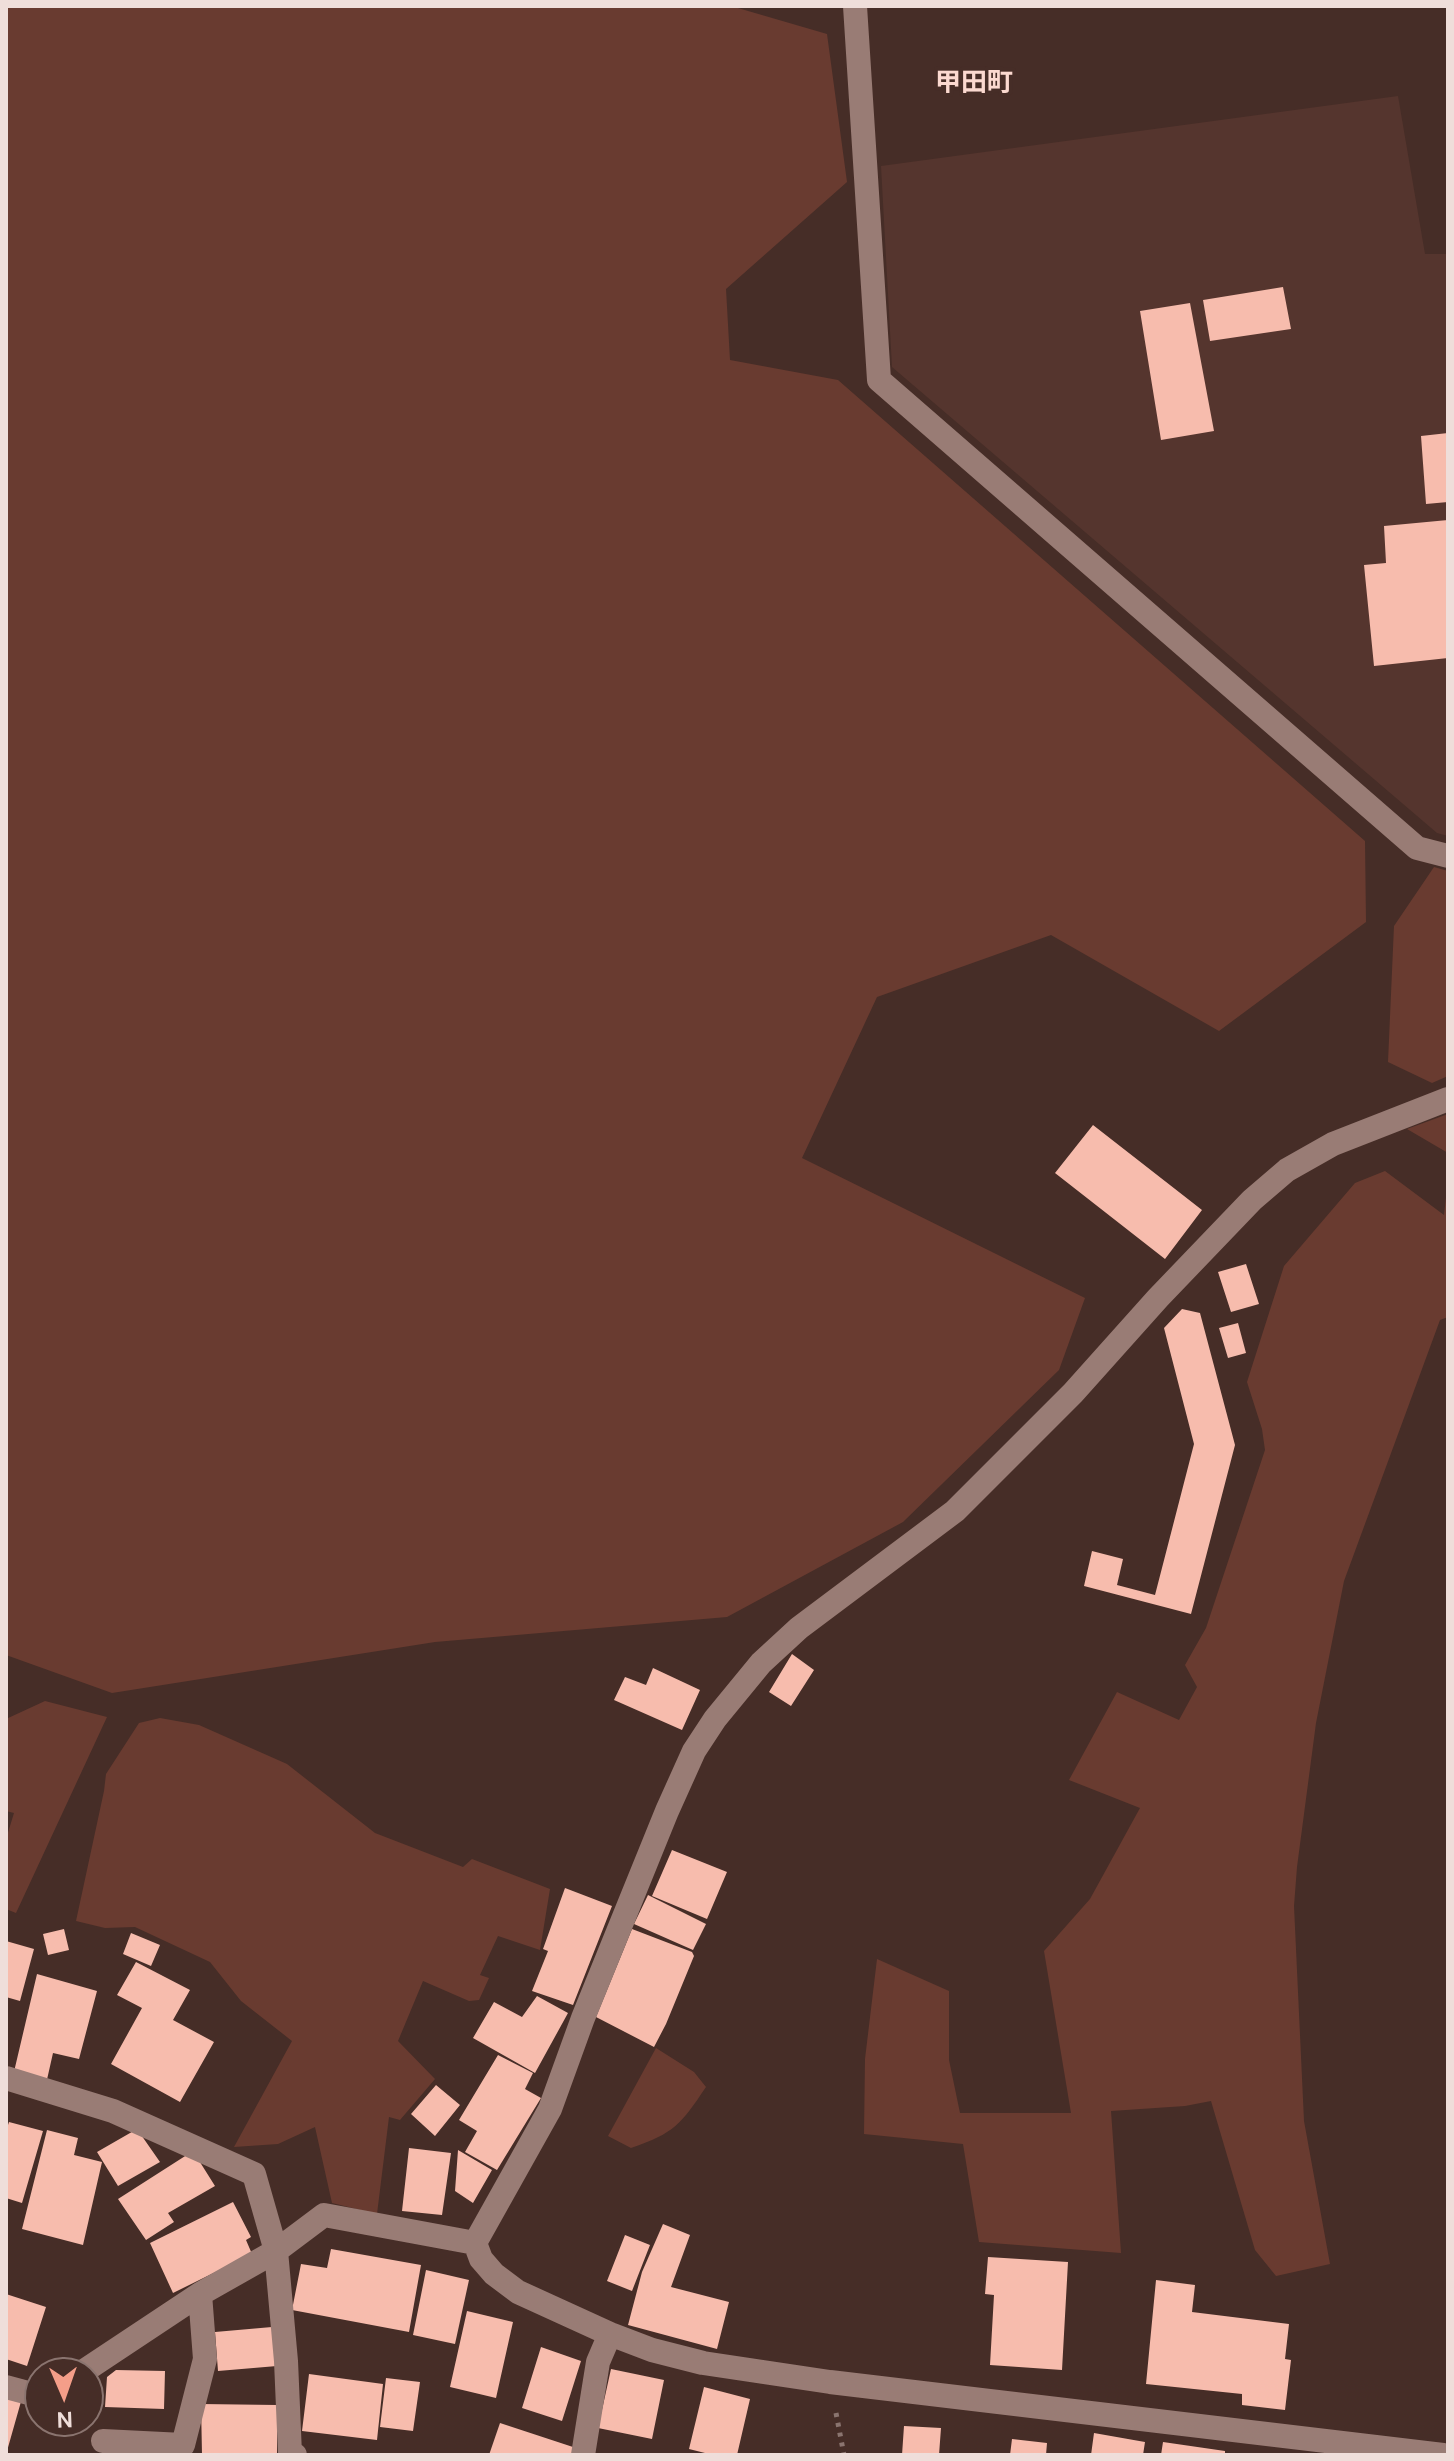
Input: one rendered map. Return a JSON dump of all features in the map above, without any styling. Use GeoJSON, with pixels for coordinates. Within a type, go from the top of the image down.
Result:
{"type":"FeatureCollection","features":[{"type":"Feature","properties":{"kind":"street"},"geometry":{"type":"LineString","coordinates":[[855,6],[879,380],[1417,848],[1448,856]]}},
{"type":"Feature","properties":{"kind":"street"},"geometry":{"type":"LineString","coordinates":[[1443,2455],[830,2382],[703,2363],[652,2350],[610,2334],[518,2292],[494,2274],[481,2259],[475,2243],[550,2109],[583,2018],[694,1751],[715,1719],[761,1663],[799,1628],[955,1511],[1073,1393],[1241,1211],[1287,1170],[1333,1144],[1448,1099]]}},
{"type":"Feature","properties":{"kind":"street"},"geometry":{"type":"LineString","coordinates":[[6,2078],[113,2111],[254,2174],[276,2251],[286,2361],[290,2454],[295,2455]]}},
{"type":"Feature","properties":{"kind":"street"},"geometry":{"type":"LineString","coordinates":[[104,2358],[200,2294],[276,2251],[324,2215],[475,2243]]}},
{"type":"Feature","properties":{"kind":"street"},"geometry":{"type":"LineString","coordinates":[[103,2441],[183,2445],[205,2359],[200,2294]]}},
{"type":"Feature","properties":{"kind":"street"},"geometry":{"type":"LineString","coordinates":[[583,2455],[598,2362],[610,2334]]}},
{"type":"Feature","properties":{"kind":"path"},"geometry":{"type":"LineString","coordinates":[[830,2382],[844,2455]]}},
{"type":"Feature","properties":{"kind":"shaded area"},"geometry":{"type":"Polygon","coordinates":[[[6,6],[731,6],[827,34],[847,182],[726,289],[730,360],[838,380],[1365,841],[1366,922],[1219,1031],[1051,935],[877,997],[802,1158],[1085,1298],[1059,1370],[903,1522],[727,1617],[435,1642],[112,1693],[6,1655],[6,6]]]}},
{"type":"Feature","properties":{"kind":"shaded area"},"geometry":{"type":"Polygon","coordinates":[[[1398,96],[1425,254],[1448,254],[1448,836],[1437,833],[892,367],[881,166],[1398,96]]]}},
{"type":"Feature","properties":{"kind":"shaded area"},"geometry":{"type":"Polygon","coordinates":[[[1434,867],[1448,871],[1448,1076],[1432,1083],[1388,1062],[1394,926],[1434,867]]]}},
{"type":"Feature","properties":{"kind":"shaded area"},"geometry":{"type":"Polygon","coordinates":[[[1448,1114],[1448,1153],[1407,1129],[1448,1114]]]}},
{"type":"Feature","properties":{"kind":"shaded area"},"geometry":{"type":"Polygon","coordinates":[[[1385,1171],[1444,1215],[1448,1180],[1448,1317],[1440,1320],[1344,1581],[1316,1723],[1297,1867],[1294,1906],[1304,2121],[1330,2264],[1276,2276],[1255,2250],[1211,2101],[1111,2111],[1121,2253],[979,2242],[963,2144],[864,2134],[865,2059],[877,1959],[949,1991],[949,2060],[960,2113],[1071,2113],[1044,1951],[1090,1899],[1140,1808],[1069,1780],[1117,1692],[1179,1720],[1197,1687],[1185,1665],[1206,1628],[1265,1450],[1262,1429],[1247,1382],[1284,1266],[1355,1183],[1385,1171]]]}},
{"type":"Feature","properties":{"kind":"shaded area"},"geometry":{"type":"Polygon","coordinates":[[[45,1701],[107,1717],[16,1913],[6,1909],[6,1839],[14,1813],[6,1811],[6,1719],[45,1701]]]}},
{"type":"Feature","properties":{"kind":"shaded area"},"geometry":{"type":"Polygon","coordinates":[[[160,1718],[199,1725],[287,1764],[375,1833],[463,1867],[472,1859],[550,1889],[540,1950],[498,1936],[480,1975],[489,1978],[479,2000],[469,2001],[423,1981],[398,2041],[435,2079],[400,2120],[389,2117],[377,2214],[332,2203],[315,2127],[278,2144],[234,2147],[292,2041],[241,2001],[210,1962],[135,1927],[105,1928],[76,1921],[106,1774],[139,1723],[160,1718]]]}},
{"type":"Feature","properties":{"kind":"shaded area"},"geometry":{"type":"Polygon","coordinates":[[[656,2048],[694,2072],[706,2087],[676,2126],[631,2148],[608,2136],[656,2048]]]}},
{"type":"Feature","properties":{"kind":"building"},"geometry":{"type":"Polygon","coordinates":[[[1283,287],[1291,329],[1210,341],[1203,300],[1283,287]]]}},
{"type":"Feature","properties":{"kind":"building"},"geometry":{"type":"Polygon","coordinates":[[[1190,303],[1214,431],[1161,440],[1140,311],[1190,303]]]}},
{"type":"Feature","properties":{"kind":"building"},"geometry":{"type":"Polygon","coordinates":[[[1448,433],[1448,502],[1426,504],[1421,436],[1448,433]]]}},
{"type":"Feature","properties":{"kind":"building"},"geometry":{"type":"Polygon","coordinates":[[[1448,520],[1448,658],[1374,666],[1364,565],[1386,563],[1384,526],[1448,520]]]}},
{"type":"Feature","properties":{"kind":"building"},"geometry":{"type":"Polygon","coordinates":[[[1093,1125],[1202,1210],[1165,1259],[1055,1173],[1093,1125]]]}},
{"type":"Feature","properties":{"kind":"building"},"geometry":{"type":"Polygon","coordinates":[[[1246,1264],[1259,1304],[1231,1312],[1218,1272],[1246,1264]]]}},
{"type":"Feature","properties":{"kind":"building"},"geometry":{"type":"Polygon","coordinates":[[[1182,1309],[1200,1313],[1235,1445],[1191,1614],[1084,1586],[1092,1551],[1123,1559],[1117,1585],[1155,1595],[1194,1444],[1164,1328],[1182,1309]]]}},
{"type":"Feature","properties":{"kind":"building"},"geometry":{"type":"Polygon","coordinates":[[[1238,1323],[1246,1353],[1228,1358],[1219,1328],[1238,1323]]]}},
{"type":"Feature","properties":{"kind":"building"},"geometry":{"type":"Polygon","coordinates":[[[792,1654],[814,1670],[791,1706],[769,1692],[792,1654]]]}},
{"type":"Feature","properties":{"kind":"building"},"geometry":{"type":"Polygon","coordinates":[[[653,1668],[700,1690],[682,1730],[614,1700],[625,1677],[646,1685],[653,1668]]]}},
{"type":"Feature","properties":{"kind":"building"},"geometry":{"type":"Polygon","coordinates":[[[672,1850],[727,1872],[707,1919],[652,1896],[672,1850]]]}},
{"type":"Feature","properties":{"kind":"building"},"geometry":{"type":"Polygon","coordinates":[[[565,1888],[612,1906],[573,2005],[532,1991],[548,1951],[543,1949],[565,1888]]]}},
{"type":"Feature","properties":{"kind":"building"},"geometry":{"type":"Polygon","coordinates":[[[648,1895],[706,1924],[693,1950],[634,1924],[648,1895]]]}},
{"type":"Feature","properties":{"kind":"building"},"geometry":{"type":"Polygon","coordinates":[[[64,1929],[69,1950],[48,1955],[43,1934],[64,1929]]]}},
{"type":"Feature","properties":{"kind":"building"},"geometry":{"type":"Polygon","coordinates":[[[632,1929],[692,1952],[694,1956],[654,2047],[596,2017],[632,1929]]]}},
{"type":"Feature","properties":{"kind":"building"},"geometry":{"type":"Polygon","coordinates":[[[131,1933],[160,1945],[151,1966],[123,1954],[131,1933]]]}},
{"type":"Feature","properties":{"kind":"building"},"geometry":{"type":"Polygon","coordinates":[[[6,1941],[34,1949],[20,2001],[6,1997],[6,1941]]]}},
{"type":"Feature","properties":{"kind":"building"},"geometry":{"type":"Polygon","coordinates":[[[136,1962],[190,1990],[173,2020],[214,2042],[180,2102],[111,2064],[142,2008],[117,1995],[136,1962]]]}},
{"type":"Feature","properties":{"kind":"building"},"geometry":{"type":"Polygon","coordinates":[[[37,1974],[97,1991],[79,2059],[53,2053],[46,2084],[13,2076],[37,1974]]]}},
{"type":"Feature","properties":{"kind":"building"},"geometry":{"type":"Polygon","coordinates":[[[537,1996],[568,2013],[535,2073],[473,2038],[494,2002],[522,2017],[537,1996]]]}},
{"type":"Feature","properties":{"kind":"building"},"geometry":{"type":"Polygon","coordinates":[[[498,2055],[533,2073],[525,2089],[541,2098],[497,2170],[465,2152],[477,2131],[459,2120],[498,2055]]]}},
{"type":"Feature","properties":{"kind":"building"},"geometry":{"type":"Polygon","coordinates":[[[436,2085],[460,2105],[435,2136],[411,2114],[436,2085]]]}},
{"type":"Feature","properties":{"kind":"building"},"geometry":{"type":"Polygon","coordinates":[[[9,2122],[43,2131],[22,2203],[6,2198],[6,2131],[9,2122]]]}},
{"type":"Feature","properties":{"kind":"building"},"geometry":{"type":"Polygon","coordinates":[[[137,2129],[160,2162],[118,2186],[97,2152],[137,2129]]]}},
{"type":"Feature","properties":{"kind":"building"},"geometry":{"type":"Polygon","coordinates":[[[47,2130],[78,2138],[74,2155],[102,2162],[83,2245],[22,2229],[47,2130]]]}},
{"type":"Feature","properties":{"kind":"building"},"geometry":{"type":"Polygon","coordinates":[[[409,2148],[451,2153],[442,2215],[402,2211],[409,2148]]]}},
{"type":"Feature","properties":{"kind":"building"},"geometry":{"type":"Polygon","coordinates":[[[458,2150],[492,2170],[473,2203],[455,2191],[458,2150]]]}},
{"type":"Feature","properties":{"kind":"building"},"geometry":{"type":"Polygon","coordinates":[[[193,2151],[215,2186],[168,2213],[174,2222],[146,2240],[118,2199],[193,2151]]]}},
{"type":"Feature","properties":{"kind":"building"},"geometry":{"type":"Polygon","coordinates":[[[233,2202],[251,2237],[246,2240],[252,2254],[173,2293],[150,2243],[233,2202]]]}},
{"type":"Feature","properties":{"kind":"building"},"geometry":{"type":"Polygon","coordinates":[[[663,2224],[690,2235],[671,2287],[729,2302],[717,2349],[628,2325],[642,2272],[663,2224]]]}},
{"type":"Feature","properties":{"kind":"building"},"geometry":{"type":"Polygon","coordinates":[[[625,2235],[650,2245],[632,2291],[607,2281],[625,2235]]]}},
{"type":"Feature","properties":{"kind":"building"},"geometry":{"type":"Polygon","coordinates":[[[331,2249],[421,2265],[409,2332],[292,2310],[301,2264],[327,2268],[331,2249]]]}},
{"type":"Feature","properties":{"kind":"building"},"geometry":{"type":"Polygon","coordinates":[[[988,2257],[1068,2262],[1062,2370],[990,2365],[994,2295],[985,2294],[988,2257]]]}},
{"type":"Feature","properties":{"kind":"building"},"geometry":{"type":"Polygon","coordinates":[[[426,2270],[469,2280],[455,2344],[413,2335],[426,2270]]]}},
{"type":"Feature","properties":{"kind":"building"},"geometry":{"type":"Polygon","coordinates":[[[1156,2280],[1195,2285],[1192,2312],[1289,2324],[1285,2359],[1291,2360],[1285,2410],[1242,2405],[1242,2394],[1146,2384],[1156,2280]]]}},
{"type":"Feature","properties":{"kind":"building"},"geometry":{"type":"Polygon","coordinates":[[[6,2294],[46,2307],[30,2357],[24,2357],[24,2365],[6,2359],[6,2294]]]}},
{"type":"Feature","properties":{"kind":"building"},"geometry":{"type":"Polygon","coordinates":[[[467,2311],[513,2322],[496,2398],[450,2387],[467,2311]]]}},
{"type":"Feature","properties":{"kind":"building"},"geometry":{"type":"Polygon","coordinates":[[[272,2327],[277,2366],[218,2371],[215,2332],[272,2327]]]}},
{"type":"Feature","properties":{"kind":"building"},"geometry":{"type":"Polygon","coordinates":[[[541,2347],[581,2361],[562,2421],[522,2408],[541,2347]]]}},
{"type":"Feature","properties":{"kind":"building"},"geometry":{"type":"Polygon","coordinates":[[[611,2369],[664,2380],[652,2439],[598,2428],[611,2369]]]}},
{"type":"Feature","properties":{"kind":"building"},"geometry":{"type":"Polygon","coordinates":[[[116,2370],[165,2371],[164,2409],[105,2407],[107,2377],[116,2370]]]}},
{"type":"Feature","properties":{"kind":"building"},"geometry":{"type":"Polygon","coordinates":[[[309,2374],[383,2384],[377,2440],[302,2431],[309,2374]]]}},
{"type":"Feature","properties":{"kind":"building"},"geometry":{"type":"Polygon","coordinates":[[[386,2378],[420,2382],[413,2431],[380,2427],[386,2378]]]}},
{"type":"Feature","properties":{"kind":"building"},"geometry":{"type":"Polygon","coordinates":[[[704,2387],[750,2399],[737,2455],[713,2455],[689,2449],[704,2387]]]}},
{"type":"Feature","properties":{"kind":"building"},"geometry":{"type":"Polygon","coordinates":[[[6,2393],[22,2398],[7,2451],[6,2451],[6,2393]]]}},
{"type":"Feature","properties":{"kind":"building"},"geometry":{"type":"Polygon","coordinates":[[[201,2404],[277,2405],[277,2455],[202,2455],[201,2404]]]}},
{"type":"Feature","properties":{"kind":"building"},"geometry":{"type":"Polygon","coordinates":[[[500,2423],[576,2448],[574,2455],[489,2455],[500,2423]]]}},
{"type":"Feature","properties":{"kind":"building"},"geometry":{"type":"Polygon","coordinates":[[[904,2426],[941,2428],[939,2455],[902,2455],[904,2426]]]}},
{"type":"Feature","properties":{"kind":"building"},"geometry":{"type":"Polygon","coordinates":[[[1094,2433],[1145,2442],[1143,2455],[1091,2455],[1094,2433]]]}},
{"type":"Feature","properties":{"kind":"building"},"geometry":{"type":"Polygon","coordinates":[[[1012,2439],[1047,2443],[1046,2455],[1010,2455],[1012,2439]]]}},
{"type":"Feature","properties":{"kind":"building"},"geometry":{"type":"Polygon","coordinates":[[[1163,2442],[1225,2451],[1225,2455],[1161,2455],[1163,2442]]]}},
{"type":"Feature","properties":{"kind":"district","name":"甲田町"},"geometry":{"type":"Point","coordinates":[974,84]}}]}
